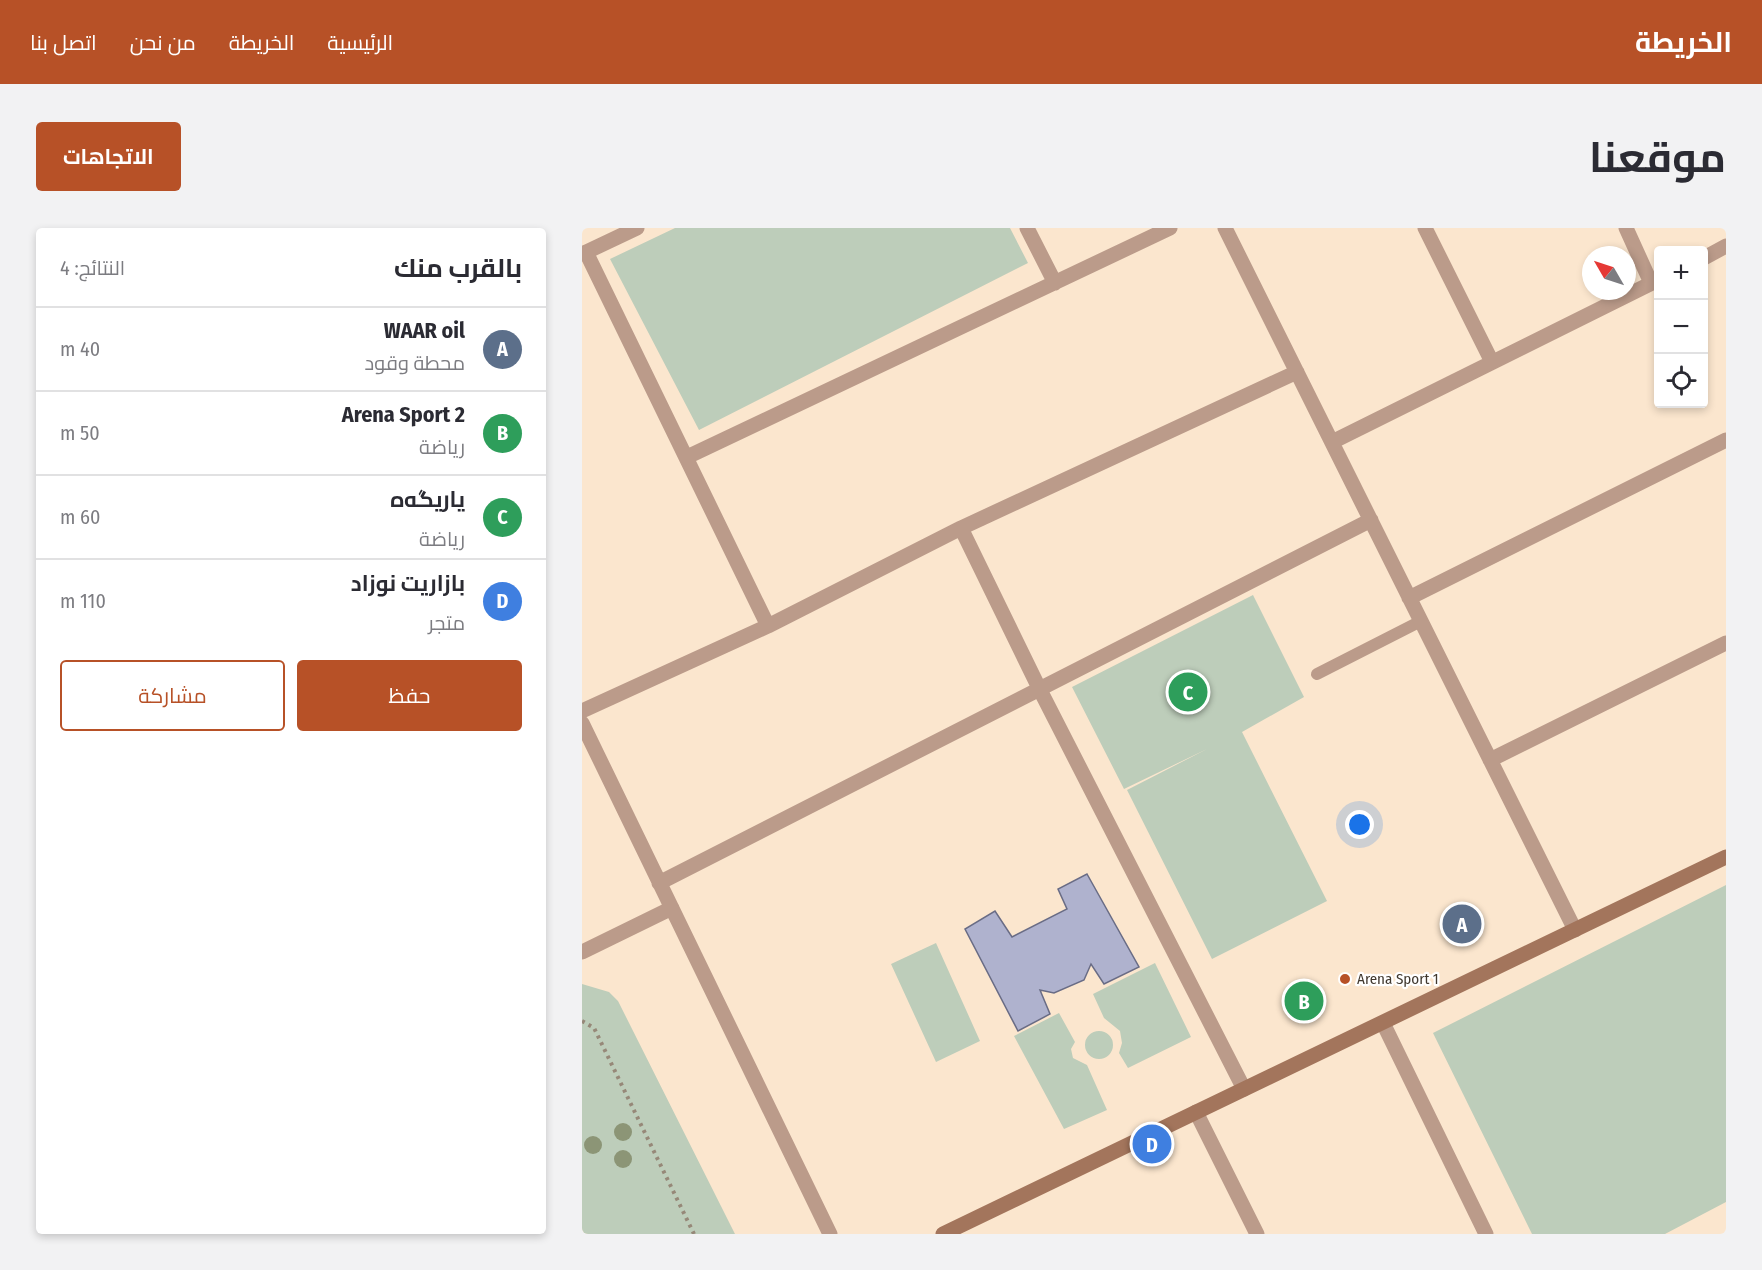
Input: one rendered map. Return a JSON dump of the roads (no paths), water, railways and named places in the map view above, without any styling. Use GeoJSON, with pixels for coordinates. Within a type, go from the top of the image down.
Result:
{"type":"FeatureCollection","features":[{"type":"Feature","properties":{"kind":"street"},"geometry":{"type":"LineString","coordinates":[[637,228],[584,253],[687,457],[768,626]]}},
{"type":"Feature","properties":{"kind":"street"},"geometry":{"type":"LineString","coordinates":[[1027,228],[1054,283]]}},
{"type":"Feature","properties":{"kind":"street"},"geometry":{"type":"LineString","coordinates":[[687,457],[1170,228]]}},
{"type":"Feature","properties":{"kind":"street"},"geometry":{"type":"LineString","coordinates":[[1225,228],[1575,930]]}},
{"type":"Feature","properties":{"kind":"street"},"geometry":{"type":"LineString","coordinates":[[1425,228],[1492,362]]}},
{"type":"Feature","properties":{"kind":"street"},"geometry":{"type":"LineString","coordinates":[[1626,228],[1654,280]]}},
{"type":"Feature","properties":{"kind":"street"},"geometry":{"type":"LineString","coordinates":[[1708,256],[1726,246]]}},
{"type":"Feature","properties":{"kind":"street"},"geometry":{"type":"LineString","coordinates":[[1332,442],[1654,282]]}},
{"type":"Feature","properties":{"kind":"street"},"geometry":{"type":"LineString","coordinates":[[582,711],[768,626],[961,528],[1297,372]]}},
{"type":"Feature","properties":{"kind":"street"},"geometry":{"type":"LineString","coordinates":[[1409,597],[1726,440]]}},
{"type":"Feature","properties":{"kind":"street"},"geometry":{"type":"LineString","coordinates":[[659,883],[1371,520]]}},
{"type":"Feature","properties":{"kind":"street"},"geometry":{"type":"LineString","coordinates":[[961,528],[1039,688],[1244,1089]]}},
{"type":"Feature","properties":{"kind":"street"},"geometry":{"type":"LineString","coordinates":[[1490,760],[1726,643]]}},
{"type":"Feature","properties":{"kind":"street"},"geometry":{"type":"LineString","coordinates":[[582,723],[586,740],[672,908],[830,1234]]}},
{"type":"Feature","properties":{"kind":"street"},"geometry":{"type":"LineString","coordinates":[[943,1234],[1726,857]]}},
{"type":"Feature","properties":{"kind":"street"},"geometry":{"type":"LineString","coordinates":[[582,952],[672,908]]}},
{"type":"Feature","properties":{"kind":"street"},"geometry":{"type":"LineString","coordinates":[[1383,1023],[1486,1234]]}},
{"type":"Feature","properties":{"kind":"street"},"geometry":{"type":"LineString","coordinates":[[1196,1112],[1257,1234]]}},
{"type":"Feature","properties":{"kind":"lane"},"geometry":{"type":"LineString","coordinates":[[1317,674],[1421,621]]}},
{"type":"Feature","properties":{"kind":"place","name":"یاریگه‌ه"},"geometry":{"type":"Point","coordinates":[1188,692]}},
{"type":"Feature","properties":{"kind":"place","name":"WAAR oil"},"geometry":{"type":"Point","coordinates":[1462,924]}},
{"type":"Feature","properties":{"kind":"place","name":"Arena Sport 1"},"geometry":{"type":"Point","coordinates":[1345,979]}},
{"type":"Feature","properties":{"kind":"place","name":"Arena Sport 2"},"geometry":{"type":"Point","coordinates":[1304,1001]}},
{"type":"Feature","properties":{"kind":"place","name":"بازاريت نوزاد"},"geometry":{"type":"Point","coordinates":[1152,1144]}}]}
